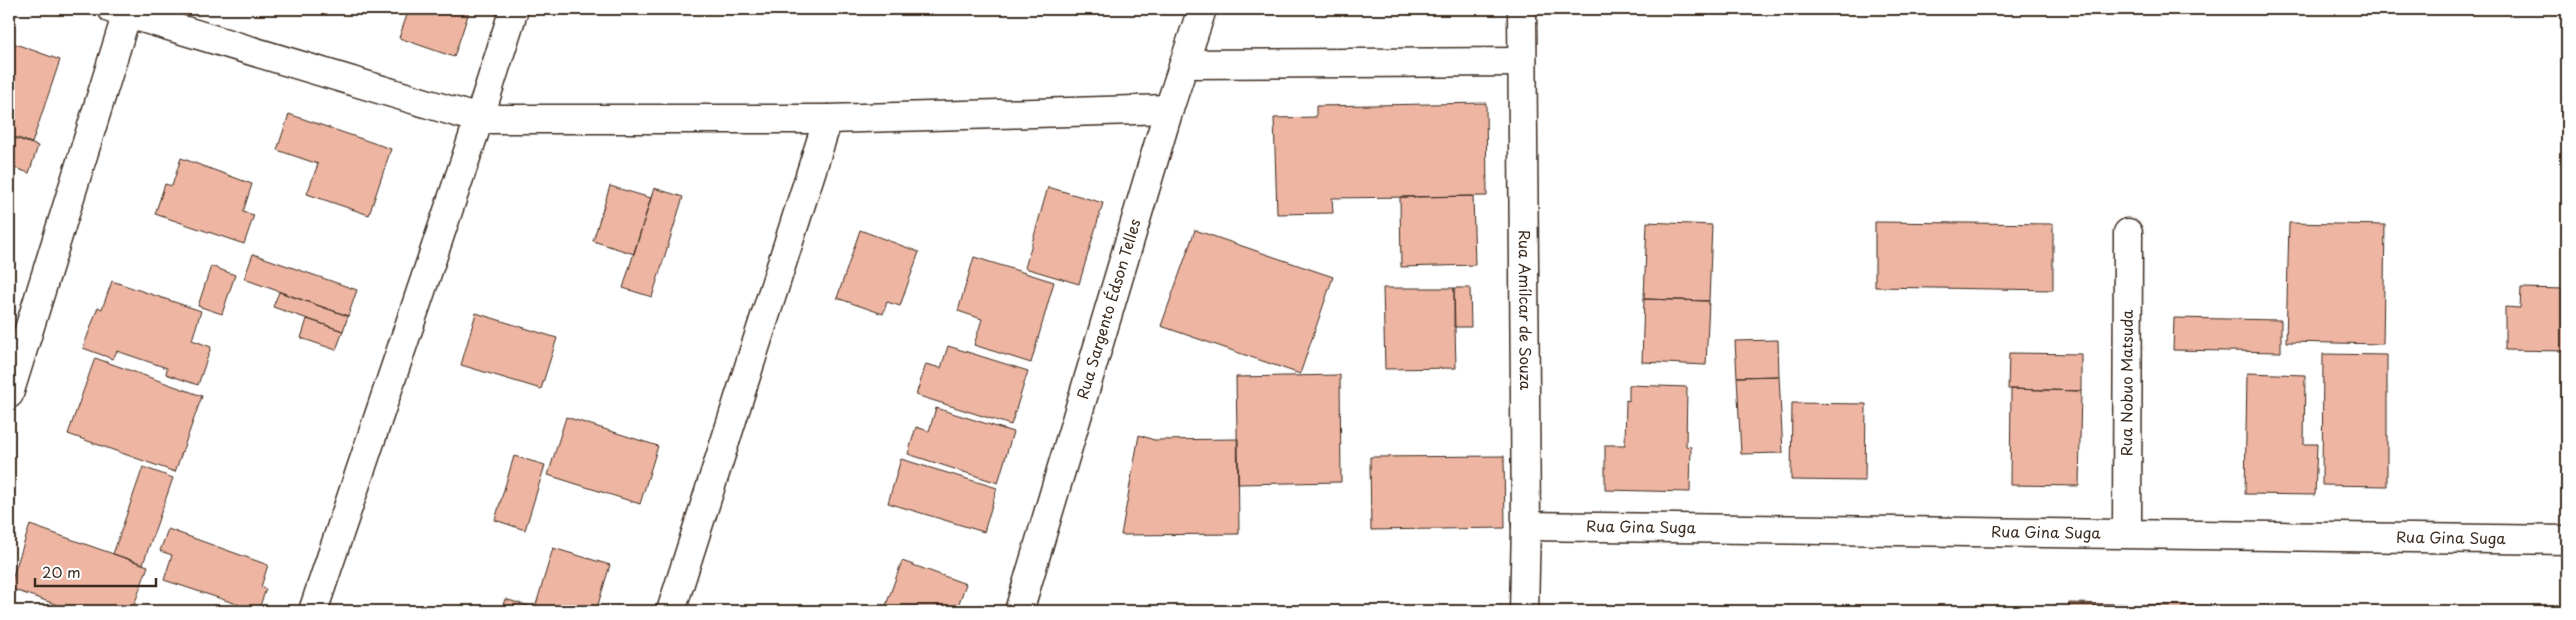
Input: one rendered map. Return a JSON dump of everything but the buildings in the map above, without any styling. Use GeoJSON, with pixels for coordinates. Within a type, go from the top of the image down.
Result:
{"type":"FeatureCollection","features":[{"type":"Feature","properties":{"kind":"street"},"geometry":{"type":"LineString","coordinates":[[313,611],[480,119],[514,9]]}},
{"type":"Feature","properties":{"kind":"street","name":"Rua Sargento Édson Telles"},"geometry":{"type":"LineString","coordinates":[[1019,611],[1169,109],[1202,9]]}},
{"type":"Feature","properties":{"kind":"street","name":"Rua Amílcar de Souza"},"geometry":{"type":"LineString","coordinates":[[1522,9],[1526,526],[1524,611]]}},
{"type":"Feature","properties":{"kind":"street"},"geometry":{"type":"LineString","coordinates":[[9,394],[120,11],[480,119],[828,118],[1169,109]]}},
{"type":"Feature","properties":{"kind":"street"},"geometry":{"type":"LineString","coordinates":[[1184,64],[1522,62]]}},
{"type":"Feature","properties":{"kind":"street"},"geometry":{"type":"LineString","coordinates":[[671,611],[828,118]]}},
{"type":"Feature","properties":{"kind":"street","name":"Rua Nobuo Matsuda"},"geometry":{"type":"LineString","coordinates":[[2128,233],[2128,532]]}},
{"type":"Feature","properties":{"kind":"street","name":"Rua Gina Suga"},"geometry":{"type":"LineString","coordinates":[[1526,526],[2128,532],[2567,540]]}}]}
